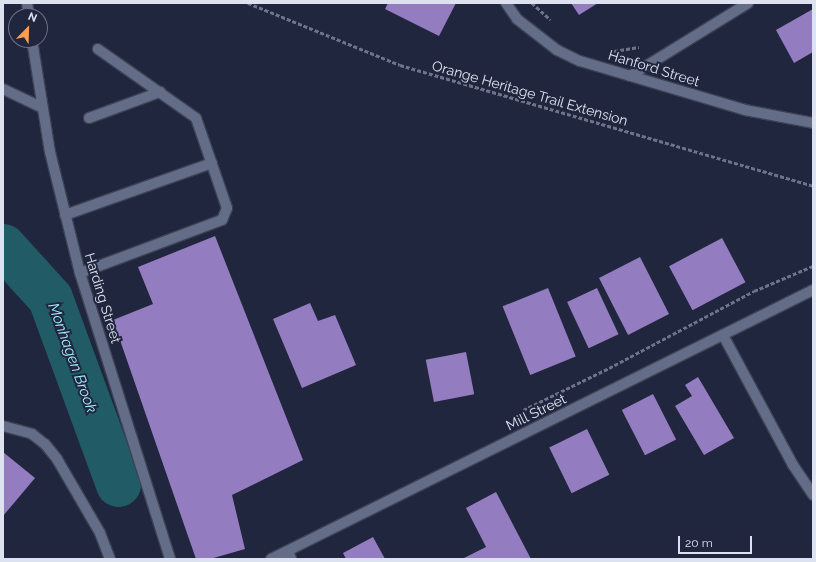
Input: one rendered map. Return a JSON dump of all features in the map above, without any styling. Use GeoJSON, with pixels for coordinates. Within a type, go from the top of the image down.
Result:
{"type":"FeatureCollection","features":[{"type":"Feature","properties":{"kind":"street","name":"Hanford Street"},"geometry":{"type":"LineString","coordinates":[[506,3],[517,19],[557,50],[580,61],[744,110],[813,123]]}},
{"type":"Feature","properties":{"kind":"street"},"geometry":{"type":"LineString","coordinates":[[630,76],[748,3]]}},
{"type":"Feature","properties":{"kind":"street","name":"Harding Street"},"geometry":{"type":"LineString","coordinates":[[33,48],[43,108],[65,215],[80,273],[170,559]]}},
{"type":"Feature","properties":{"kind":"street"},"geometry":{"type":"LineString","coordinates":[[80,273],[222,220],[227,208],[196,118],[98,49]]}},
{"type":"Feature","properties":{"kind":"street"},"geometry":{"type":"LineString","coordinates":[[3,89],[43,108]]}},
{"type":"Feature","properties":{"kind":"street"},"geometry":{"type":"LineString","coordinates":[[89,118],[160,92]]}},
{"type":"Feature","properties":{"kind":"street"},"geometry":{"type":"LineString","coordinates":[[65,215],[212,163]]}},
{"type":"Feature","properties":{"kind":"street","name":"Mill Street"},"geometry":{"type":"LineString","coordinates":[[271,559],[289,555],[813,290]]}},
{"type":"Feature","properties":{"kind":"street"},"geometry":{"type":"LineString","coordinates":[[723,335],[793,464],[813,495]]}},
{"type":"Feature","properties":{"kind":"street"},"geometry":{"type":"LineString","coordinates":[[3,426],[32,434],[53,454],[76,490],[110,559]]}},
{"type":"Feature","properties":{"kind":"path","name":"Orange Heritage Trail Extension"},"geometry":{"type":"LineString","coordinates":[[248,3],[400,64],[813,186]]}},
{"type":"Feature","properties":{"kind":"path"},"geometry":{"type":"LineString","coordinates":[[532,3],[554,23]]}},
{"type":"Feature","properties":{"kind":"path"},"geometry":{"type":"LineString","coordinates":[[606,50],[643,46]]}},
{"type":"Feature","properties":{"kind":"path"},"geometry":{"type":"LineString","coordinates":[[523,410],[609,368],[754,291],[813,266]]}},
{"type":"Feature","properties":{"kind":"building"},"geometry":{"type":"Polygon","coordinates":[[[388,3],[456,3],[439,36],[385,9],[388,3]]]}},
{"type":"Feature","properties":{"kind":"building"},"geometry":{"type":"Polygon","coordinates":[[[571,3],[598,3],[579,15],[571,3]]]}},
{"type":"Feature","properties":{"kind":"building"},"geometry":{"type":"Polygon","coordinates":[[[813,9],[813,52],[794,63],[776,30],[813,9]]]}},
{"type":"Feature","properties":{"kind":"building"},"geometry":{"type":"Polygon","coordinates":[[[215,236],[303,460],[232,495],[245,549],[210,559],[196,559],[113,320],[153,304],[138,267],[215,236]]]}},
{"type":"Feature","properties":{"kind":"building"},"geometry":{"type":"Polygon","coordinates":[[[722,238],[745,282],[692,310],[669,266],[722,238]]]}},
{"type":"Feature","properties":{"kind":"building"},"geometry":{"type":"Polygon","coordinates":[[[640,257],[669,314],[628,335],[599,278],[640,257]]]}},
{"type":"Feature","properties":{"kind":"building"},"geometry":{"type":"Polygon","coordinates":[[[548,288],[576,357],[530,375],[503,306],[548,288]]]}},
{"type":"Feature","properties":{"kind":"building"},"geometry":{"type":"Polygon","coordinates":[[[597,288],[619,334],[589,348],[567,302],[597,288]]]}},
{"type":"Feature","properties":{"kind":"building"},"geometry":{"type":"Polygon","coordinates":[[[310,303],[318,321],[335,315],[356,365],[302,388],[273,319],[310,303]]]}},
{"type":"Feature","properties":{"kind":"building"},"geometry":{"type":"Polygon","coordinates":[[[466,352],[474,394],[434,402],[426,360],[466,352]]]}},
{"type":"Feature","properties":{"kind":"building"},"geometry":{"type":"Polygon","coordinates":[[[698,377],[734,438],[704,455],[675,406],[692,396],[685,385],[698,377]]]}},
{"type":"Feature","properties":{"kind":"building"},"geometry":{"type":"Polygon","coordinates":[[[653,394],[676,439],[645,455],[622,410],[653,394]]]}},
{"type":"Feature","properties":{"kind":"building"},"geometry":{"type":"Polygon","coordinates":[[[587,429],[609,475],[572,493],[549,447],[587,429]]]}},
{"type":"Feature","properties":{"kind":"building"},"geometry":{"type":"Polygon","coordinates":[[[3,452],[35,478],[3,516],[3,452]]]}},
{"type":"Feature","properties":{"kind":"building"},"geometry":{"type":"Polygon","coordinates":[[[496,492],[531,559],[462,559],[486,547],[466,508],[496,492]]]}},
{"type":"Feature","properties":{"kind":"building"},"geometry":{"type":"Polygon","coordinates":[[[373,537],[385,559],[346,559],[343,553],[373,537]]]}},
{"type":"Feature","properties":{"kind":"waterway","name":"Monhagen Brook"},"geometry":{"type":"LineString","coordinates":[[3,246],[50,298],[118,484]]}}]}
